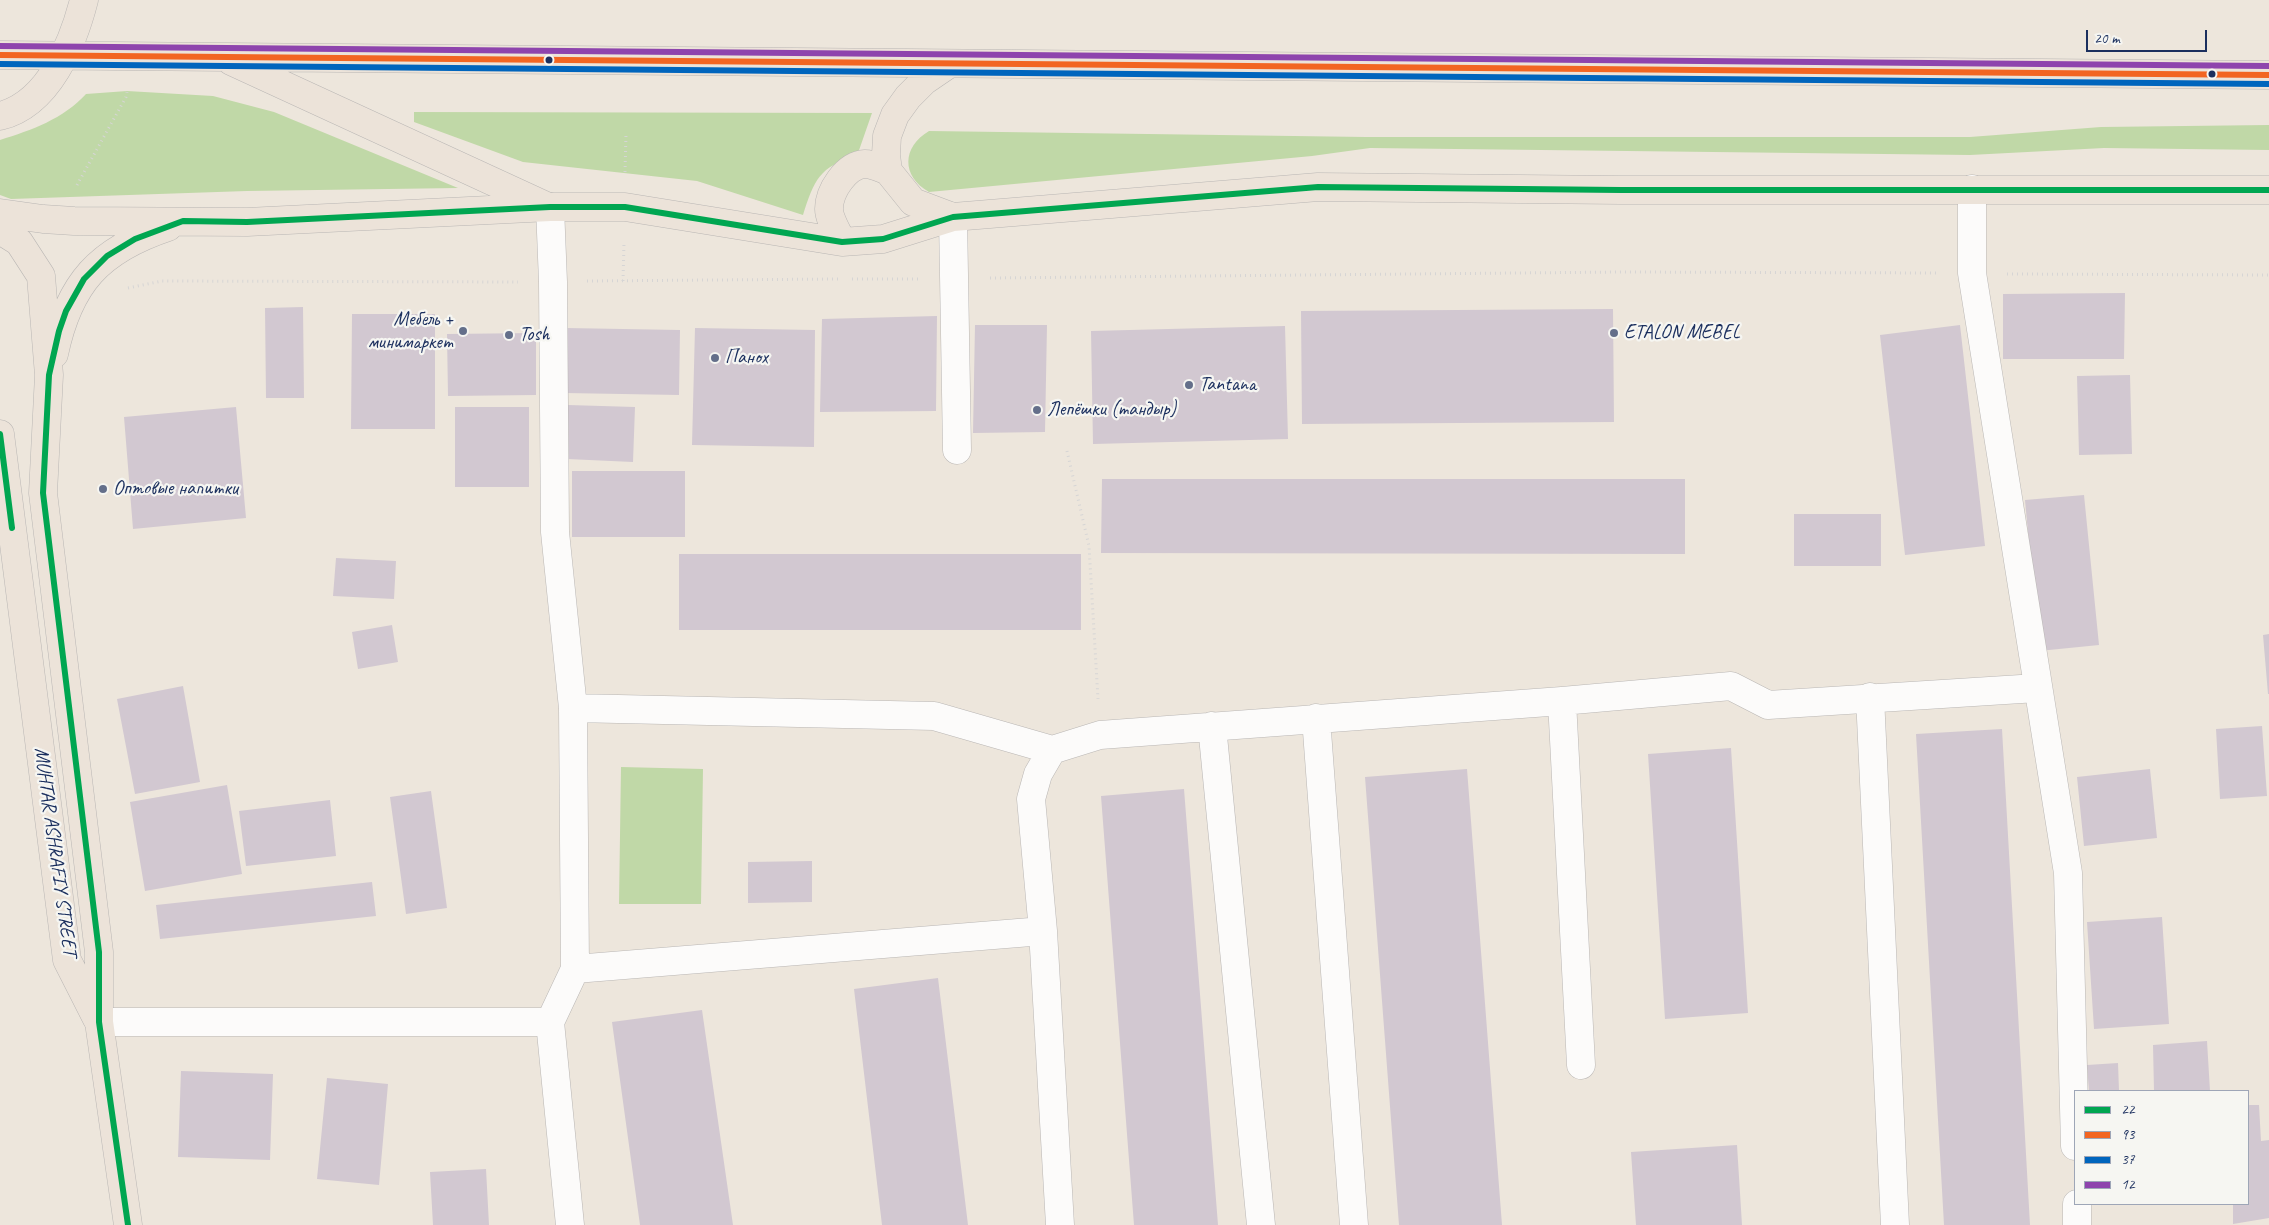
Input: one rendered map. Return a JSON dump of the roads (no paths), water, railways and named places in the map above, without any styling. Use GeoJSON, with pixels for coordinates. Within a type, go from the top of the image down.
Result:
{"type":"FeatureCollection","features":[{"type":"Feature","properties":{"kind":"main road"},"geometry":{"type":"LineString","coordinates":[[0,116],[18,110],[40,91],[53,74],[74,33],[84,0]]}},
{"type":"Feature","properties":{"kind":"main road"},"geometry":{"type":"LineString","coordinates":[[0,55],[2269,75]]}},
{"type":"Feature","properties":{"kind":"main road"},"geometry":{"type":"LineString","coordinates":[[223,57],[550,207]]}},
{"type":"Feature","properties":{"kind":"main road"},"geometry":{"type":"LineString","coordinates":[[888,171],[886,155],[887,136],[895,115],[908,97],[924,81],[949,64]]}},
{"type":"Feature","properties":{"kind":"main road"},"geometry":{"type":"LineString","coordinates":[[842,242],[829,211],[832,193],[838,181],[856,167],[864,164],[874,165],[888,171],[913,202],[954,217]]}},
{"type":"Feature","properties":{"kind":"main road"},"geometry":{"type":"LineString","coordinates":[[0,213],[74,221],[247,222],[550,207],[625,207],[842,242],[883,238],[954,217],[1318,187],[1622,190],[2269,190]]}},
{"type":"Feature","properties":{"kind":"main road"},"geometry":{"type":"LineString","coordinates":[[49,375],[66,311],[84,279],[107,256],[135,239],[184,221]]}},
{"type":"Feature","properties":{"kind":"main road","name":"MUHTAR ASHRAFIY STREET"},"geometry":{"type":"LineString","coordinates":[[0,230],[19,242],[41,276],[49,375],[43,493],[99,952],[99,1022]]}},
{"type":"Feature","properties":{"kind":"main road","name":"MUHTAR ASHRAFIY STREET"},"geometry":{"type":"LineString","coordinates":[[0,434],[67,960],[99,1022]]}},
{"type":"Feature","properties":{"kind":"main road"},"geometry":{"type":"LineString","coordinates":[[99,1022],[128,1225]]}},
{"type":"Feature","properties":{"kind":"lane"},"geometry":{"type":"LineString","coordinates":[[1972,189],[1972,273],[2068,873],[2074,1107]]}},
{"type":"Feature","properties":{"kind":"lane"},"geometry":{"type":"LineString","coordinates":[[550,207],[553,282],[555,532],[573,708],[575,969],[550,1022],[570,1225]]}},
{"type":"Feature","properties":{"kind":"lane"},"geometry":{"type":"LineString","coordinates":[[954,217],[958,450]]}},
{"type":"Feature","properties":{"kind":"lane"},"geometry":{"type":"LineString","coordinates":[[573,708],[934,716],[1052,750],[1100,735],[1562,701],[1731,686],[1768,705],[1870,697],[2037,688]]}},
{"type":"Feature","properties":{"kind":"lane"},"geometry":{"type":"LineString","coordinates":[[1870,697],[1895,1225]]}},
{"type":"Feature","properties":{"kind":"lane"},"geometry":{"type":"LineString","coordinates":[[1562,701],[1581,1065]]}},
{"type":"Feature","properties":{"kind":"lane"},"geometry":{"type":"LineString","coordinates":[[1316,718],[1354,1225]]}},
{"type":"Feature","properties":{"kind":"lane"},"geometry":{"type":"LineString","coordinates":[[1212,726],[1261,1225]]}},
{"type":"Feature","properties":{"kind":"lane"},"geometry":{"type":"LineString","coordinates":[[1052,750],[1038,774],[1031,799],[1043,931],[1060,1225]]}},
{"type":"Feature","properties":{"kind":"lane"},"geometry":{"type":"LineString","coordinates":[[575,969],[1043,931]]}},
{"type":"Feature","properties":{"kind":"lane"},"geometry":{"type":"LineString","coordinates":[[99,1022],[550,1022]]}},
{"type":"Feature","properties":{"kind":"lane"},"geometry":{"type":"LineString","coordinates":[[2077,1205],[2077,1225]]}},
{"type":"Feature","properties":{"kind":"place","name":"Мебель + минимаркет"},"geometry":{"type":"Point","coordinates":[463,331]}},
{"type":"Feature","properties":{"kind":"place","name":"ETALON MEBEL"},"geometry":{"type":"Point","coordinates":[1614,333]}},
{"type":"Feature","properties":{"kind":"place","name":"Tosh"},"geometry":{"type":"Point","coordinates":[509,335]}},
{"type":"Feature","properties":{"kind":"place","name":"Панох"},"geometry":{"type":"Point","coordinates":[715,358]}},
{"type":"Feature","properties":{"kind":"place","name":"Tantana"},"geometry":{"type":"Point","coordinates":[1189,385]}},
{"type":"Feature","properties":{"kind":"place","name":"Лепёшки (тандыр)"},"geometry":{"type":"Point","coordinates":[1037,410]}},
{"type":"Feature","properties":{"kind":"place","name":"Оптовые напитки"},"geometry":{"type":"Point","coordinates":[103,489]}}]}
